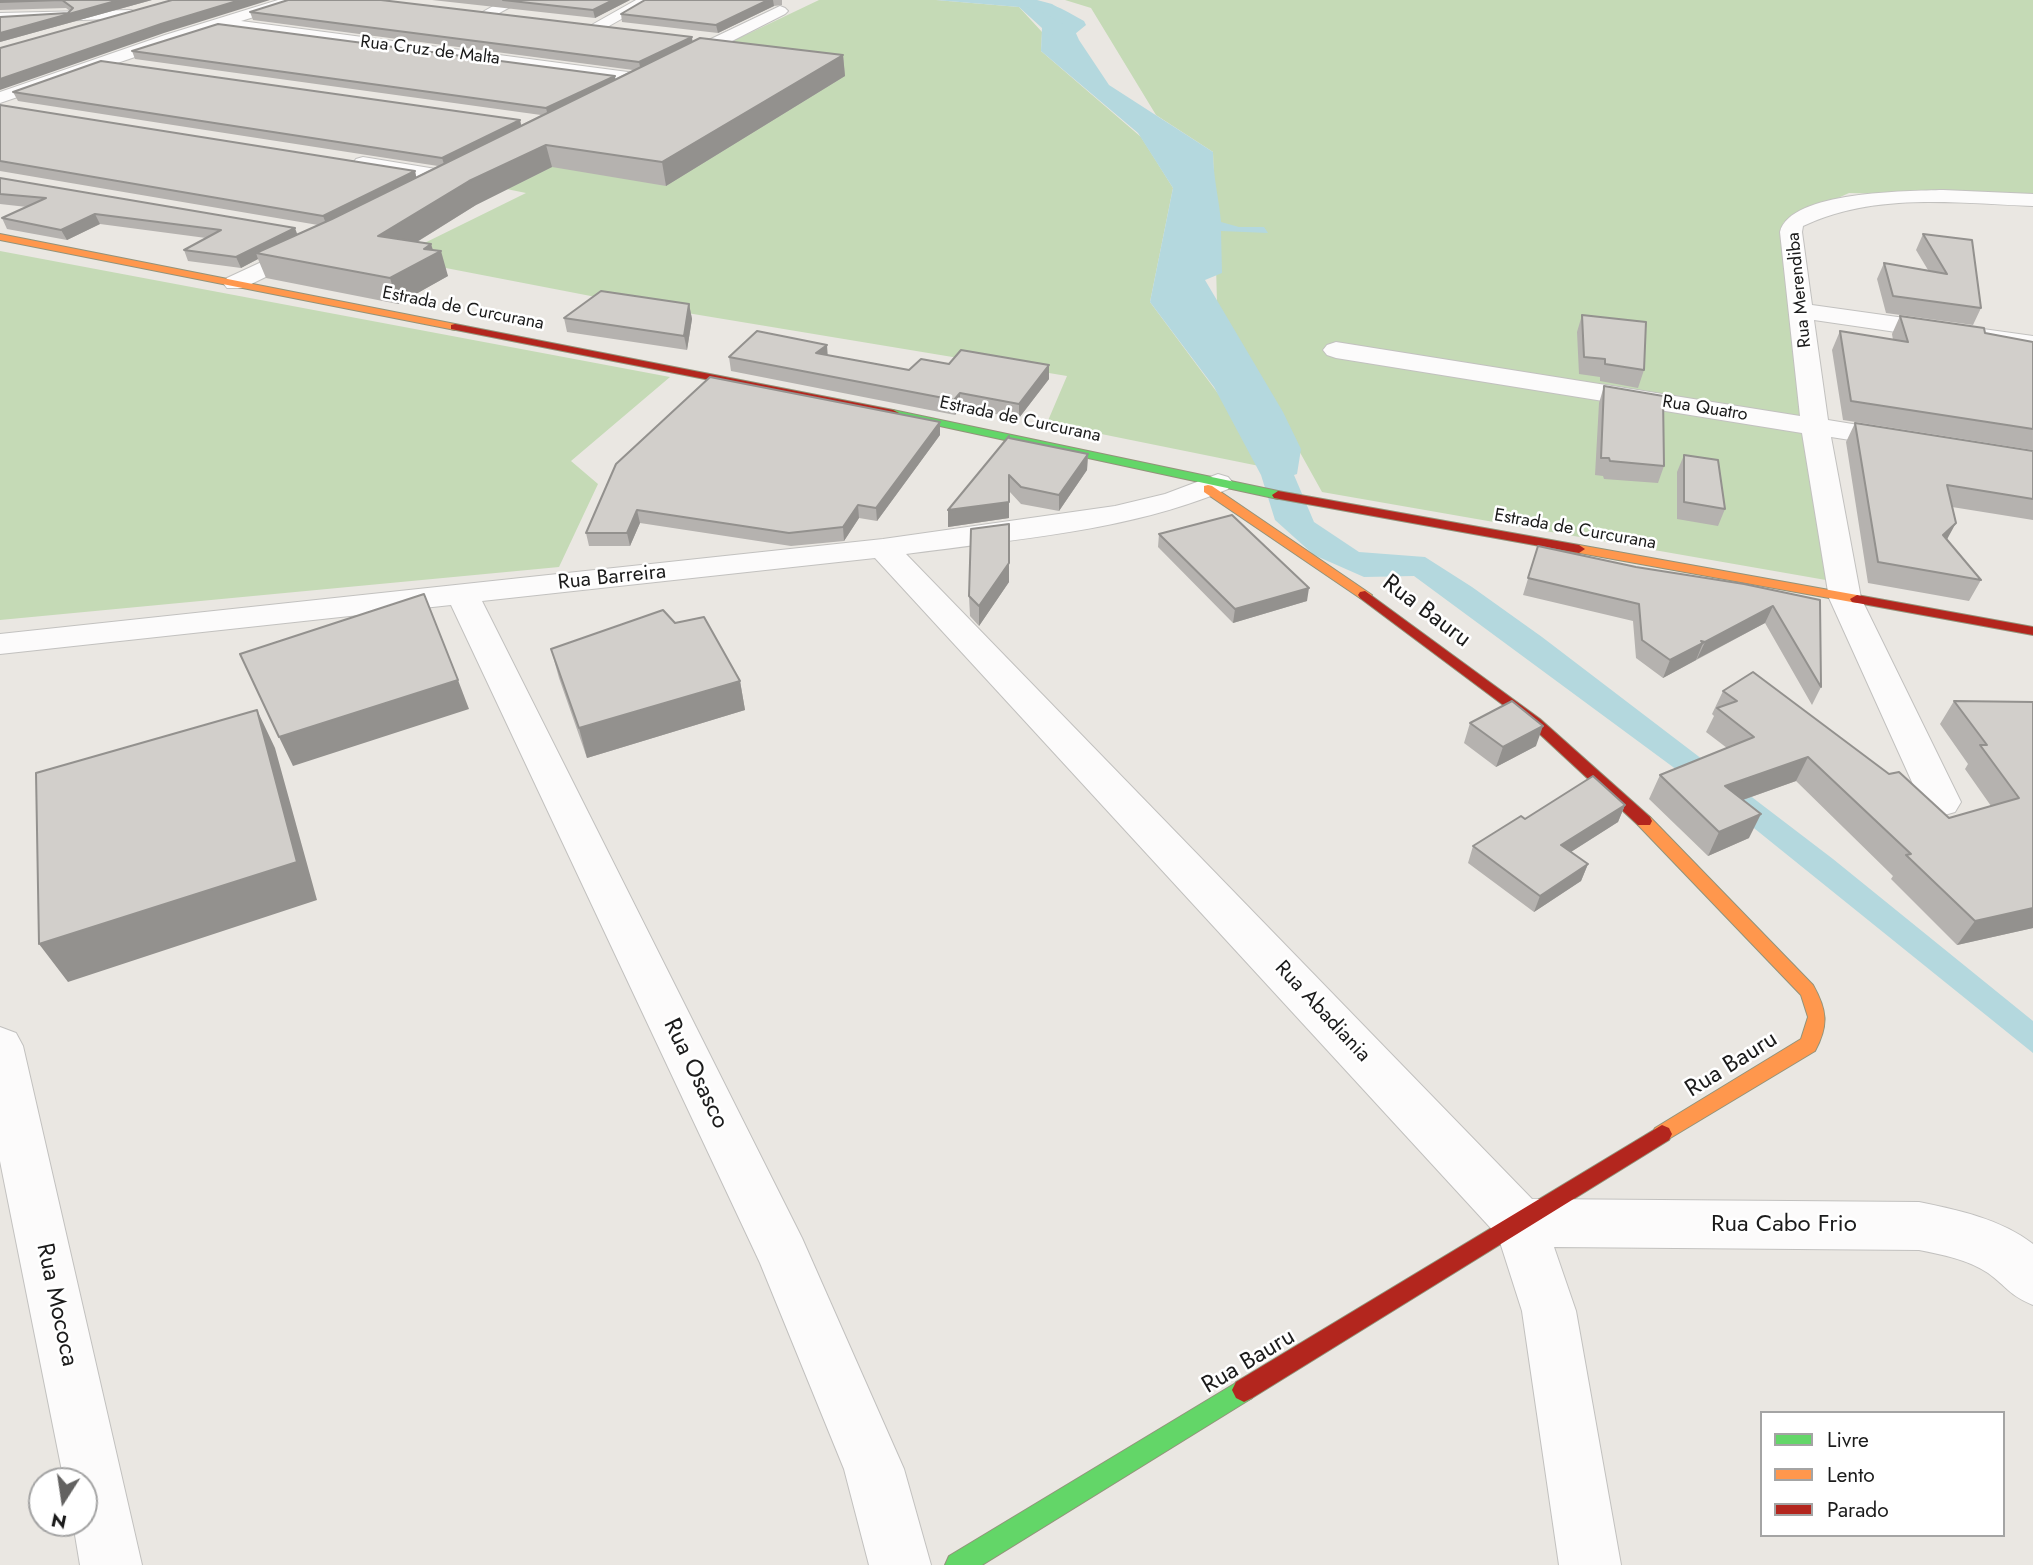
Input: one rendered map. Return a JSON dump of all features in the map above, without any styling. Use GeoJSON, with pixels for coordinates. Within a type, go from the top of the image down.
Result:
{"type":"FeatureCollection","features":[{"type":"Feature","properties":{"kind":"main road","name":"Estrada de Curcurana"},"geometry":{"type":"LineString","coordinates":[[0,237],[1071,449],[1213,486],[1261,492],[2033,631]]}},
{"type":"Feature","properties":{"kind":"main road","name":"Rua Bauru"},"geometry":{"type":"LineString","coordinates":[[958,1565],[1808,1045],[1819,1029],[1819,1010],[1807,990],[1640,816],[1535,722],[1349,583],[1213,486]]}},
{"type":"Feature","properties":{"kind":"street"},"geometry":{"type":"LineString","coordinates":[[0,98],[102,62],[174,32],[218,23],[294,0]]}},
{"type":"Feature","properties":{"kind":"street"},"geometry":{"type":"LineString","coordinates":[[514,17],[480,13],[516,0]]}},
{"type":"Feature","properties":{"kind":"street"},"geometry":{"type":"LineString","coordinates":[[621,29],[589,26],[648,0]]}},
{"type":"Feature","properties":{"kind":"street"},"geometry":{"type":"LineString","coordinates":[[608,96],[780,11]]}},
{"type":"Feature","properties":{"kind":"street"},"geometry":{"type":"LineString","coordinates":[[0,18],[137,13],[66,32]]}},
{"type":"Feature","properties":{"kind":"street","name":"Rua Cruz de Malta"},"geometry":{"type":"LineString","coordinates":[[218,23],[643,79]]}},
{"type":"Feature","properties":{"kind":"street"},"geometry":{"type":"LineString","coordinates":[[696,38],[721,41]]}},
{"type":"Feature","properties":{"kind":"street"},"geometry":{"type":"LineString","coordinates":[[102,62],[143,68]]}},
{"type":"Feature","properties":{"kind":"street"},"geometry":{"type":"LineString","coordinates":[[0,106],[27,110]]}},
{"type":"Feature","properties":{"kind":"street"},"geometry":{"type":"LineString","coordinates":[[339,160],[454,174],[412,195]]}},
{"type":"Feature","properties":{"kind":"street","name":"Rua Merendiba"},"geometry":{"type":"LineString","coordinates":[[1941,802],[1845,598],[1815,426],[1791,232],[1793,223],[1828,208],[1895,198],[2033,200]]}},
{"type":"Feature","properties":{"kind":"street"},"geometry":{"type":"LineString","coordinates":[[235,283],[331,236],[289,229]]}},
{"type":"Feature","properties":{"kind":"street"},"geometry":{"type":"LineString","coordinates":[[1802,311],[2033,344]]}},
{"type":"Feature","properties":{"kind":"street","name":"Rua Quatro"},"geometry":{"type":"LineString","coordinates":[[1336,350],[1924,443]]}},
{"type":"Feature","properties":{"kind":"street","name":"Rua Barreira"},"geometry":{"type":"LineString","coordinates":[[0,644],[883,548],[1115,515],[1175,501],[1213,486]]}},
{"type":"Feature","properties":{"kind":"street","name":"Rua Abadiania"},"geometry":{"type":"LineString","coordinates":[[883,548],[1520,1223],[1549,1311],[1590,1565]]}},
{"type":"Feature","properties":{"kind":"street","name":"Rua Osasco"},"geometry":{"type":"LineString","coordinates":[[462,594],[783,1255],[874,1469],[900,1565]]}},
{"type":"Feature","properties":{"kind":"street","name":"Rua Mococa"},"geometry":{"type":"LineString","coordinates":[[0,1046],[108,1541],[110,1565]]}},
{"type":"Feature","properties":{"kind":"street","name":"Rua Cabo Frio"},"geometry":{"type":"LineString","coordinates":[[1520,1223],[1919,1226],[1973,1237],[2017,1260],[2033,1280]]}},
{"type":"Feature","properties":{"kind":"green space"},"geometry":{"type":"Polygon","coordinates":[[[819,0],[936,0],[1019,7],[1042,32],[1041,51],[1141,137],[1173,188],[1150,302],[1274,469],[1047,423],[1067,376],[627,303],[394,258],[526,193],[448,177],[819,0]]]}},
{"type":"Feature","properties":{"kind":"green space"},"geometry":{"type":"Polygon","coordinates":[[[1065,0],[2033,0],[2033,198],[1849,193],[1783,223],[1843,583],[1322,492],[1217,303],[1213,152],[1156,115],[1091,8],[1065,0]]]}},
{"type":"Feature","properties":{"kind":"green space"},"geometry":{"type":"Polygon","coordinates":[[[0,251],[670,377],[571,461],[598,484],[559,567],[0,620],[0,251]]]}},
{"type":"Feature","properties":{"kind":"water"},"geometry":{"type":"Polygon","coordinates":[[[936,0],[1037,0],[1052,4],[1067,13],[1079,40],[1109,85],[1213,152],[1221,222],[1239,227],[1264,227],[1268,233],[1221,231],[1222,273],[1205,280],[1283,412],[1301,449],[1297,474],[1294,475],[1314,522],[1359,552],[1425,557],[1542,637],[1833,859],[2033,1021],[2033,1053],[1734,812],[1414,576],[1364,577],[1314,555],[1275,520],[1261,475],[1214,387],[1150,302],[1173,188],[1138,133],[1041,51],[1042,28],[1019,7],[936,0]]]}},
{"type":"Feature","properties":{"kind":"building"},"geometry":{"type":"Polygon","coordinates":[[[0,0],[62,0],[0,2],[0,0]]]}},
{"type":"Feature","properties":{"kind":"building"},"geometry":{"type":"Polygon","coordinates":[[[62,0],[119,0],[0,33],[0,17],[68,13],[73,8],[62,0]]]}},
{"type":"Feature","properties":{"kind":"building"},"geometry":{"type":"Polygon","coordinates":[[[172,0],[240,0],[0,79],[0,48],[172,0]]]}},
{"type":"Feature","properties":{"kind":"building"},"geometry":{"type":"Polygon","coordinates":[[[288,0],[381,0],[692,37],[639,62],[250,12],[288,0]]]}},
{"type":"Feature","properties":{"kind":"building"},"geometry":{"type":"Polygon","coordinates":[[[503,0],[613,0],[593,10],[503,0]]]}},
{"type":"Feature","properties":{"kind":"building"},"geometry":{"type":"Polygon","coordinates":[[[645,0],[768,0],[716,25],[621,14],[645,0]]]}},
{"type":"Feature","properties":{"kind":"building"},"geometry":{"type":"Polygon","coordinates":[[[218,24],[615,76],[546,108],[132,51],[218,24]]]}},
{"type":"Feature","properties":{"kind":"building"},"geometry":{"type":"Polygon","coordinates":[[[700,38],[843,55],[662,162],[546,145],[469,181],[378,236],[431,244],[424,249],[441,251],[390,278],[256,253],[332,219],[700,38]]]}},
{"type":"Feature","properties":{"kind":"building"},"geometry":{"type":"Polygon","coordinates":[[[101,61],[520,120],[442,158],[13,92],[101,61]]]}},
{"type":"Feature","properties":{"kind":"building"},"geometry":{"type":"Polygon","coordinates":[[[0,105],[415,171],[323,216],[0,161],[0,105]]]}},
{"type":"Feature","properties":{"kind":"building"},"geometry":{"type":"Polygon","coordinates":[[[0,178],[295,228],[236,257],[184,250],[221,230],[95,214],[61,230],[2,218],[46,198],[0,194],[0,178]]]}},
{"type":"Feature","properties":{"kind":"building"},"geometry":{"type":"Polygon","coordinates":[[[1923,234],[1972,240],[1981,308],[1893,296],[1884,263],[1947,274],[1923,234]]]}},
{"type":"Feature","properties":{"kind":"building"},"geometry":{"type":"Polygon","coordinates":[[[601,291],[689,304],[684,336],[564,318],[601,291]]]}},
{"type":"Feature","properties":{"kind":"building"},"geometry":{"type":"Polygon","coordinates":[[[1582,315],[1646,322],[1644,370],[1605,364],[1605,359],[1584,357],[1582,315]]]}},
{"type":"Feature","properties":{"kind":"building"},"geometry":{"type":"Polygon","coordinates":[[[1900,316],[1984,328],[1985,333],[2033,342],[2033,429],[1851,401],[1840,331],[1908,342],[1900,316]]]}},
{"type":"Feature","properties":{"kind":"building"},"geometry":{"type":"Polygon","coordinates":[[[757,331],[827,345],[816,353],[909,370],[921,359],[949,364],[961,350],[1049,365],[1019,404],[960,393],[954,400],[729,357],[757,331]]]}},
{"type":"Feature","properties":{"kind":"building"},"geometry":{"type":"Polygon","coordinates":[[[710,377],[940,422],[876,508],[858,505],[843,527],[789,533],[637,510],[627,533],[586,533],[616,464],[710,377]]]}},
{"type":"Feature","properties":{"kind":"building"},"geometry":{"type":"Polygon","coordinates":[[[1604,386],[1663,396],[1664,466],[1601,458],[1604,386]]]}},
{"type":"Feature","properties":{"kind":"building"},"geometry":{"type":"Polygon","coordinates":[[[1855,423],[2033,451],[2033,499],[1947,485],[1956,523],[1943,535],[1981,580],[1878,562],[1855,423]]]}},
{"type":"Feature","properties":{"kind":"building"},"geometry":{"type":"Polygon","coordinates":[[[1009,436],[1088,454],[1059,495],[1021,487],[1009,475],[1009,502],[948,510],[1009,436]]]}},
{"type":"Feature","properties":{"kind":"building"},"geometry":{"type":"Polygon","coordinates":[[[1684,455],[1718,460],[1725,509],[1684,502],[1684,455]]]}},
{"type":"Feature","properties":{"kind":"building"},"geometry":{"type":"Polygon","coordinates":[[[1232,515],[1309,588],[1235,609],[1159,534],[1232,515]]]}},
{"type":"Feature","properties":{"kind":"building"},"geometry":{"type":"Polygon","coordinates":[[[1009,524],[1009,563],[979,606],[969,596],[971,529],[1009,524]]]}},
{"type":"Feature","properties":{"kind":"building"},"geometry":{"type":"Polygon","coordinates":[[[1538,546],[1636,567],[1744,584],[1820,600],[1821,687],[1773,606],[1705,642],[1701,641],[1703,643],[1670,660],[1642,640],[1639,604],[1528,578],[1538,546]]]}},
{"type":"Feature","properties":{"kind":"building"},"geometry":{"type":"Polygon","coordinates":[[[424,594],[458,680],[279,737],[240,654],[424,594]]]}},
{"type":"Feature","properties":{"kind":"building"},"geometry":{"type":"Polygon","coordinates":[[[663,610],[675,623],[704,617],[740,681],[579,728],[551,649],[663,610]]]}},
{"type":"Feature","properties":{"kind":"building"},"geometry":{"type":"Polygon","coordinates":[[[1753,672],[1889,774],[1899,772],[1949,818],[2019,798],[1980,745],[1987,745],[1954,701],[2033,702],[2033,908],[1975,921],[1906,855],[1911,854],[1808,757],[1725,786],[1761,814],[1719,832],[1660,775],[1754,737],[1717,708],[1737,701],[1723,691],[1753,672]]]}},
{"type":"Feature","properties":{"kind":"building"},"geometry":{"type":"Polygon","coordinates":[[[1512,701],[1543,726],[1503,747],[1470,723],[1512,701]]]}},
{"type":"Feature","properties":{"kind":"building"},"geometry":{"type":"Polygon","coordinates":[[[257,710],[297,862],[39,944],[36,773],[257,710]]]}},
{"type":"Feature","properties":{"kind":"building"},"geometry":{"type":"Polygon","coordinates":[[[1593,776],[1625,805],[1561,845],[1588,864],[1540,896],[1473,846],[1521,816],[1525,819],[1593,776]]]}},
{"type":"Feature","properties":{"kind":"waterway"},"geometry":{"type":"LineString","coordinates":[[1022,0],[1046,7],[1077,25],[1052,43],[1077,66]]}},
{"type":"Feature","properties":{"kind":"traffic: fast"},"geometry":{"type":"LineString","coordinates":[[893,413],[1278,495]]}},
{"type":"Feature","properties":{"kind":"traffic: fast"},"geometry":{"type":"LineString","coordinates":[[958,1565],[1244,1390]]}},
{"type":"Feature","properties":{"kind":"traffic: slow"},"geometry":{"type":"LineString","coordinates":[[0,237],[455,327]]}},
{"type":"Feature","properties":{"kind":"traffic: slow"},"geometry":{"type":"LineString","coordinates":[[1208,489],[1365,595]]}},
{"type":"Feature","properties":{"kind":"traffic: slow"},"geometry":{"type":"LineString","coordinates":[[1579,549],[1857,599]]}},
{"type":"Feature","properties":{"kind":"traffic: slow"},"geometry":{"type":"LineString","coordinates":[[1644,821],[1807,990],[1817,1017],[1817,1024],[1808,1045],[1662,1134]]}},
{"type":"Feature","properties":{"kind":"traffic: jam"},"geometry":{"type":"LineString","coordinates":[[455,327],[893,413]]}},
{"type":"Feature","properties":{"kind":"traffic: jam"},"geometry":{"type":"LineString","coordinates":[[1278,495],[1579,549]]}},
{"type":"Feature","properties":{"kind":"traffic: jam"},"geometry":{"type":"LineString","coordinates":[[1365,595],[1535,722],[1644,821]]}},
{"type":"Feature","properties":{"kind":"traffic: jam"},"geometry":{"type":"LineString","coordinates":[[1857,599],[2033,631]]}},
{"type":"Feature","properties":{"kind":"traffic: jam"},"geometry":{"type":"LineString","coordinates":[[1244,1390],[1662,1134]]}}]}
